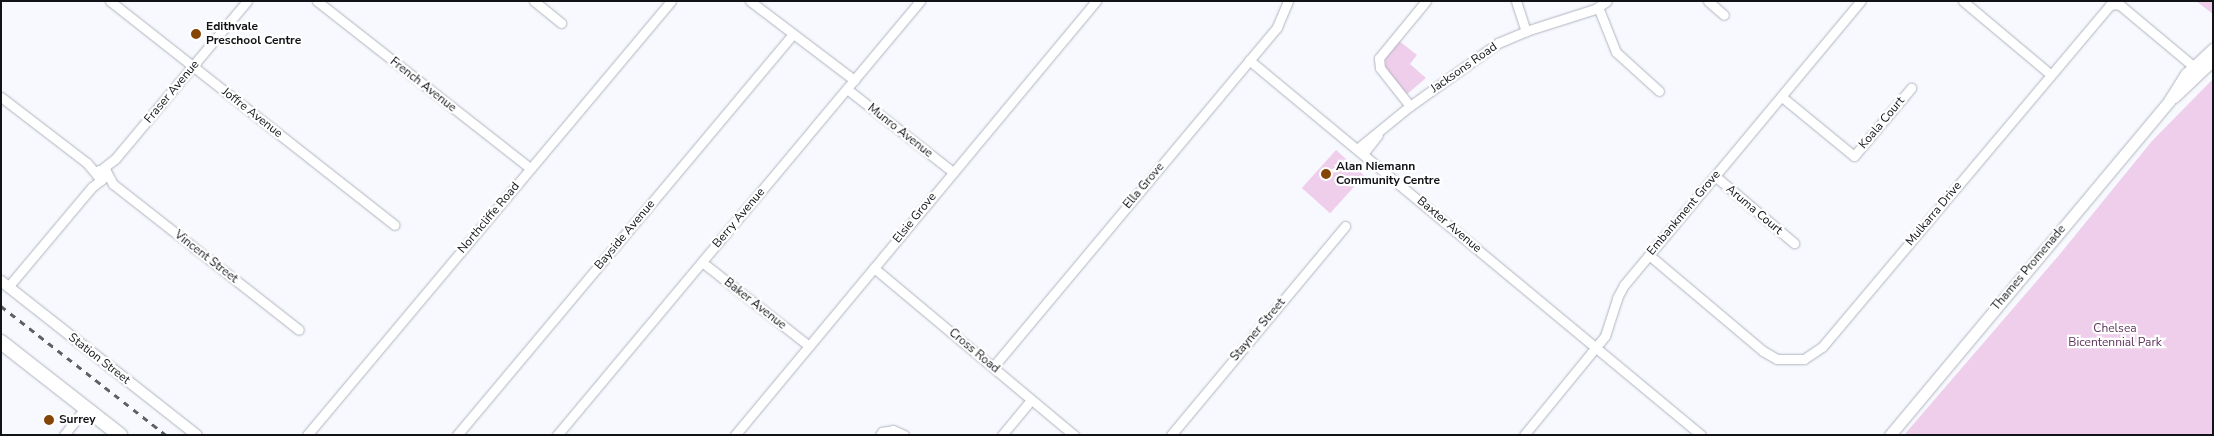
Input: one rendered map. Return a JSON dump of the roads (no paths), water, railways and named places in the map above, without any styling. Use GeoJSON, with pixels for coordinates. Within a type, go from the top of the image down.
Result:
{"type":"FeatureCollection","features":[{"type":"Feature","properties":{"kind":"highway"},"geometry":{"type":"LineString","coordinates":[[1,342],[120,435]]}},
{"type":"Feature","properties":{"kind":"main road","name":"Thames Promenade"},"geometry":{"type":"LineString","coordinates":[[1890,435],[2213,49]]}},
{"type":"Feature","properties":{"kind":"main road","name":"Thames Promenade"},"geometry":{"type":"LineString","coordinates":[[2197,69],[2213,60]]}},
{"type":"Feature","properties":{"kind":"street","name":"Joffre Avenue"},"geometry":{"type":"LineString","coordinates":[[110,1],[395,225]]}},
{"type":"Feature","properties":{"kind":"street","name":"Fraser Avenue"},"geometry":{"type":"LineString","coordinates":[[5,284],[92,187],[248,1]]}},
{"type":"Feature","properties":{"kind":"street","name":"French Avenue"},"geometry":{"type":"LineString","coordinates":[[317,1],[530,168]]}},
{"type":"Feature","properties":{"kind":"street"},"geometry":{"type":"LineString","coordinates":[[534,1],[561,22]]}},
{"type":"Feature","properties":{"kind":"street","name":"Northcliffe Road"},"geometry":{"type":"LineString","coordinates":[[307,435],[671,1]]}},
{"type":"Feature","properties":{"kind":"street"},"geometry":{"type":"LineString","coordinates":[[750,1],[854,80]]}},
{"type":"Feature","properties":{"kind":"street","name":"Berry Avenue"},"geometry":{"type":"LineString","coordinates":[[557,435],[920,1]]}},
{"type":"Feature","properties":{"kind":"street","name":"Elsie Grove"},"geometry":{"type":"LineString","coordinates":[[735,435],[1096,1]]}},
{"type":"Feature","properties":{"kind":"street","name":"Ella Grove"},"geometry":{"type":"LineString","coordinates":[[992,367],[1277,27],[1288,1]]}},
{"type":"Feature","properties":{"kind":"street"},"geometry":{"type":"LineString","coordinates":[[1410,106],[1380,68],[1379,58],[1426,1]]}},
{"type":"Feature","properties":{"kind":"street"},"geometry":{"type":"LineString","coordinates":[[1516,1],[1526,31]]}},
{"type":"Feature","properties":{"kind":"street","name":"Jacksons Road"},"geometry":{"type":"LineString","coordinates":[[1360,152],[1384,127],[1410,106],[1498,43],[1526,31],[1598,7],[1607,1]]}},
{"type":"Feature","properties":{"kind":"street"},"geometry":{"type":"LineString","coordinates":[[1708,1],[1724,15]]}},
{"type":"Feature","properties":{"kind":"street","name":"Embankment Grove"},"geometry":{"type":"LineString","coordinates":[[1524,435],[1605,336],[1617,298],[1624,286],[1861,1]]}},
{"type":"Feature","properties":{"kind":"street"},"geometry":{"type":"LineString","coordinates":[[1963,1],[2050,74]]}},
{"type":"Feature","properties":{"kind":"street","name":"Mulkarra Drive"},"geometry":{"type":"LineString","coordinates":[[1649,255],[1763,351],[1777,359],[1804,360],[1822,347],[2104,10],[2114,4],[2121,6],[2197,69]]}},
{"type":"Feature","properties":{"kind":"street"},"geometry":{"type":"LineString","coordinates":[[1598,7],[1616,52],[1658,91]]}},
{"type":"Feature","properties":{"kind":"street","name":"Bayside Avenue"},"geometry":{"type":"LineString","coordinates":[[457,435],[793,34]]}},
{"type":"Feature","properties":{"kind":"street","name":"Baxter Avenue"},"geometry":{"type":"LineString","coordinates":[[1249,60],[1701,435]]}},
{"type":"Feature","properties":{"kind":"street","name":"Koala Court"},"geometry":{"type":"LineString","coordinates":[[1782,97],[1854,156],[1911,88]]}},
{"type":"Feature","properties":{"kind":"street","name":"Munro Avenue"},"geometry":{"type":"LineString","coordinates":[[847,89],[953,172]]}},
{"type":"Feature","properties":{"kind":"street","name":"Vincent Street"},"geometry":{"type":"LineString","coordinates":[[1,96],[299,330]]}},
{"type":"Feature","properties":{"kind":"street","name":"Aruma Court"},"geometry":{"type":"LineString","coordinates":[[1715,176],[1794,243]]}},
{"type":"Feature","properties":{"kind":"street","name":"Stayner Street"},"geometry":{"type":"LineString","coordinates":[[1171,435],[1345,226]]}},
{"type":"Feature","properties":{"kind":"street","name":"Baker Avenue"},"geometry":{"type":"LineString","coordinates":[[702,262],[809,346]]}},
{"type":"Feature","properties":{"kind":"street","name":"Cross Road"},"geometry":{"type":"LineString","coordinates":[[874,268],[1074,435]]}},
{"type":"Feature","properties":{"kind":"street","name":"Station Street"},"geometry":{"type":"LineString","coordinates":[[5,284],[197,435]]}},
{"type":"Feature","properties":{"kind":"street"},"geometry":{"type":"LineString","coordinates":[[1002,435],[1031,400]]}},
{"type":"Feature","properties":{"kind":"street"},"geometry":{"type":"LineString","coordinates":[[64,435],[85,408]]}},
{"type":"Feature","properties":{"kind":"street"},"geometry":{"type":"LineString","coordinates":[[880,435],[882,432],[893,430],[904,435]]}},
{"type":"Feature","properties":{"kind":"railway"},"geometry":{"type":"LineString","coordinates":[[1,306],[166,435]]}},
{"type":"Feature","properties":{"kind":"place","name":"Edithvale Preschool Centre"},"geometry":{"type":"Point","coordinates":[196,34]}},
{"type":"Feature","properties":{"kind":"place","name":"Alan Niemann Community Centre"},"geometry":{"type":"Point","coordinates":[1326,174]}},
{"type":"Feature","properties":{"kind":"place","name":"Surrey"},"geometry":{"type":"Point","coordinates":[49,420]}},
{"type":"Feature","properties":{"kind":"park label","name":"Chelsea Bicentennial Park"},"geometry":{"type":"Point","coordinates":[2115,336]}}]}
